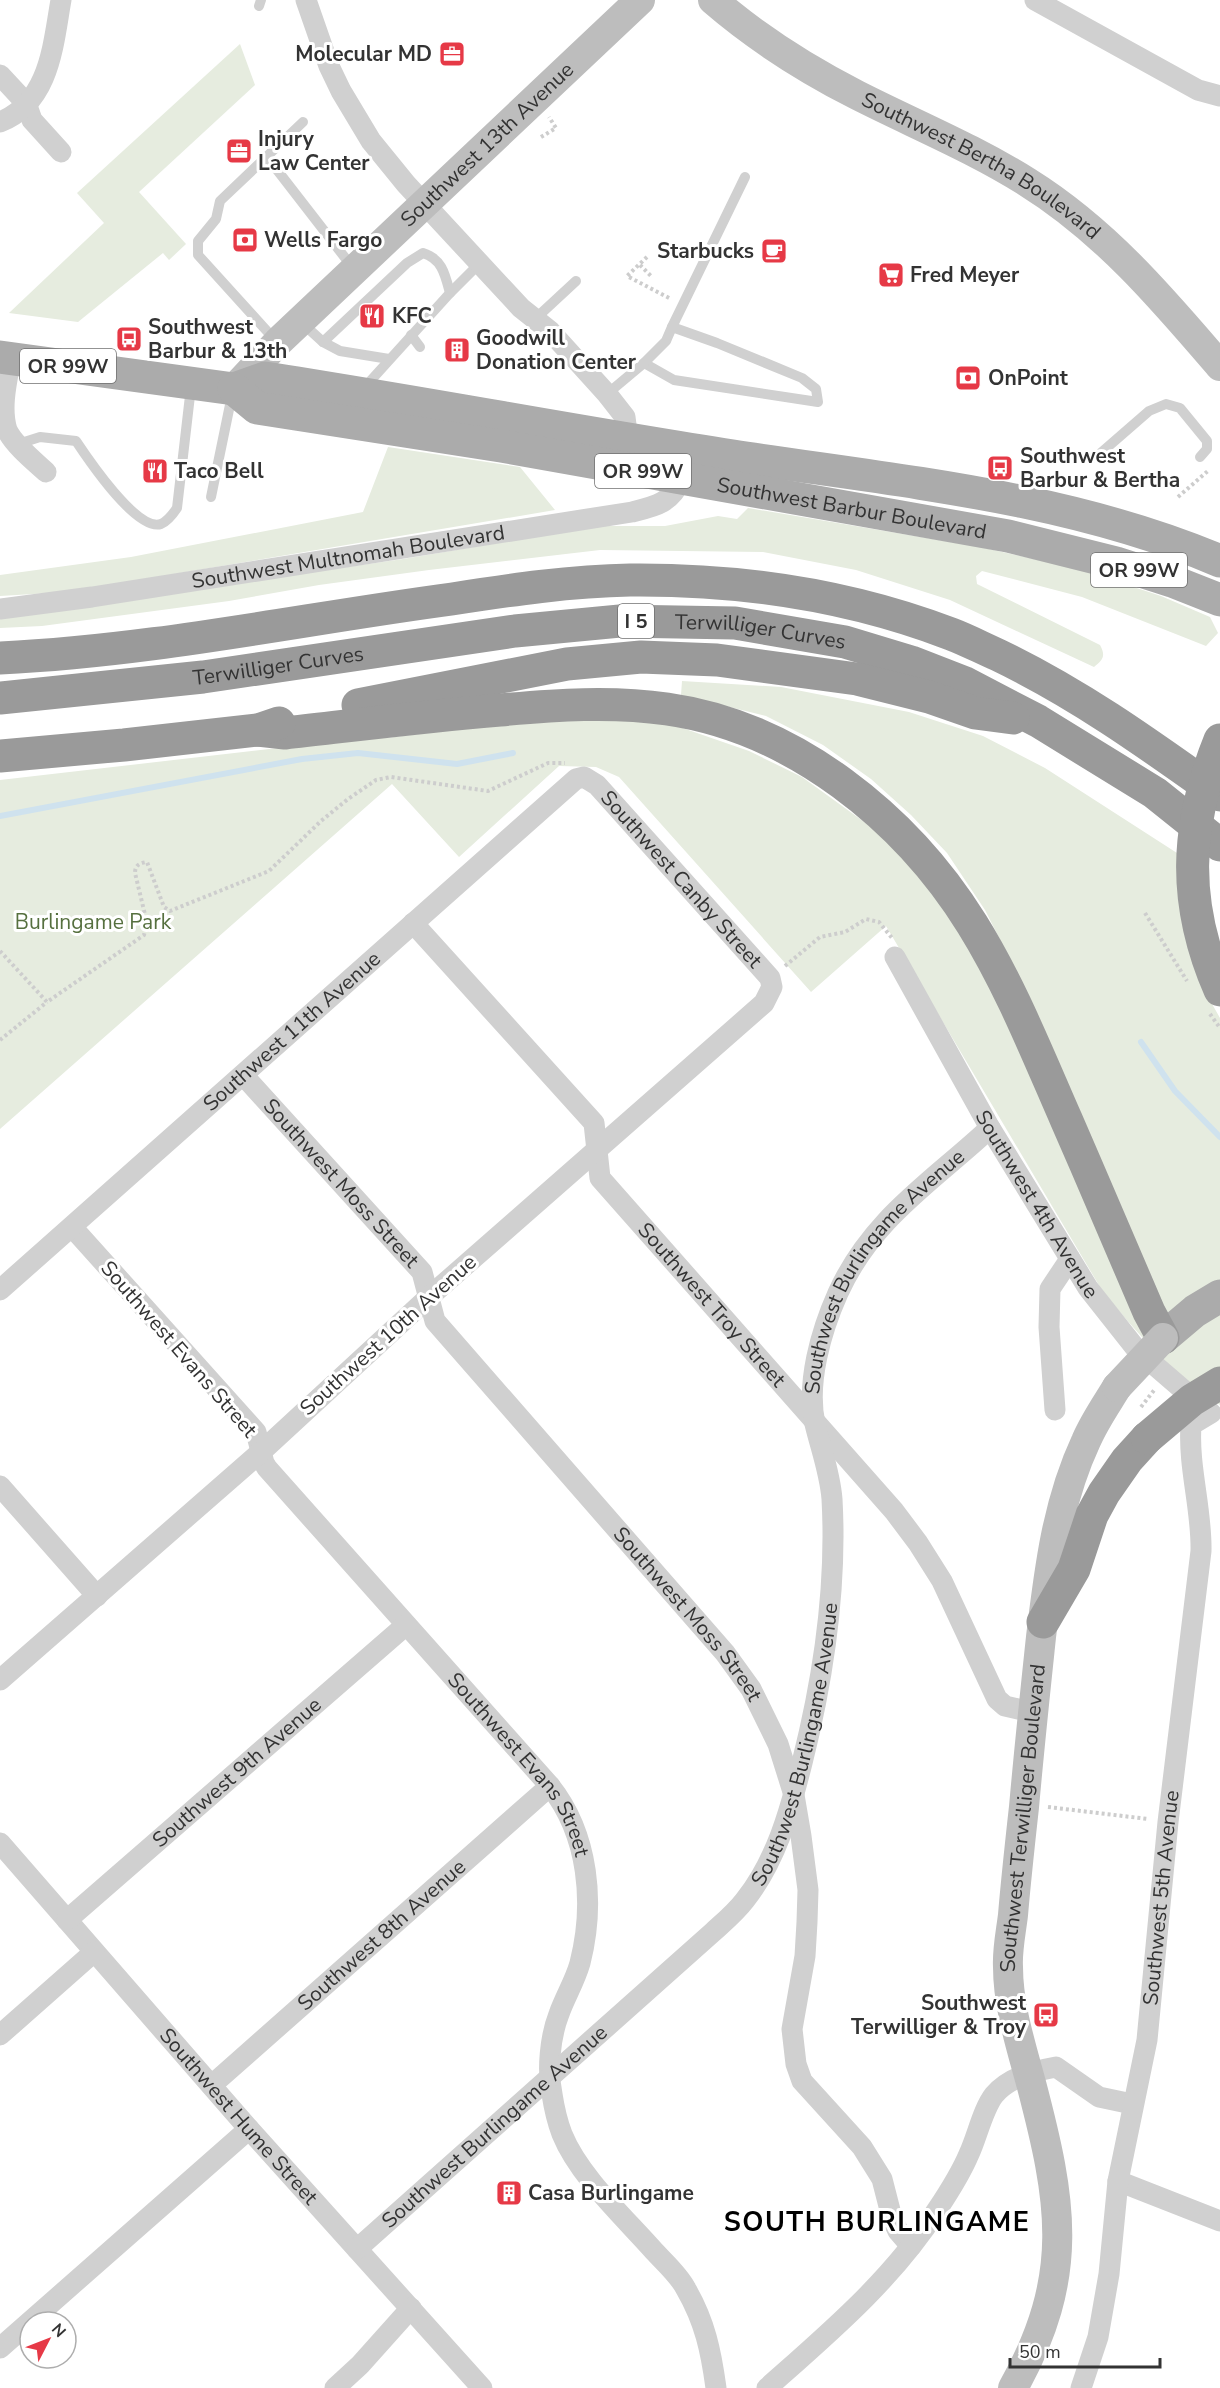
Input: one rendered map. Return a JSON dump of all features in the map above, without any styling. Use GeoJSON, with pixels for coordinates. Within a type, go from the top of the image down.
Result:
{"type":"FeatureCollection","features":[{"type":"Feature","properties":{"kind":"highway","name":"Terwilliger Curves"},"geometry":{"type":"LineString","coordinates":[[0,658],[113,648],[197,637],[527,588],[627,580],[690,581],[765,587],[889,613],[953,634],[1070,692],[1220,795]]}},
{"type":"Feature","properties":{"kind":"highway","name":"Terwilliger Curves"},"geometry":{"type":"LineString","coordinates":[[0,698],[203,677],[515,631],[620,621],[735,624],[845,642],[911,662],[965,683],[1038,721],[1155,793],[1220,845]]}},
{"type":"Feature","properties":{"kind":"highway"},"geometry":{"type":"LineString","coordinates":[[258,730],[286,720],[567,664],[641,657],[717,660],[857,679],[975,713],[1038,721]]}},
{"type":"Feature","properties":{"kind":"highway"},"geometry":{"type":"LineString","coordinates":[[0,756],[258,730],[285,733],[480,712],[586,705],[666,708],[701,715],[743,728],[801,757],[851,790],[875,810],[934,872],[957,902],[983,944],[1044,1068],[1149,1312],[1163,1338]]}},
{"type":"Feature","properties":{"kind":"highway"},"geometry":{"type":"LineString","coordinates":[[1205,994],[1202,944],[1192,889],[1192,859],[1203,786],[1220,740]]}},
{"type":"Feature","properties":{"kind":"highway"},"geometry":{"type":"LineString","coordinates":[[1043,1622],[1074,1569],[1092,1515],[1143,1424],[1192,1400],[1217,1405]]}},
{"type":"Feature","properties":{"kind":"main road","name":"Southwest 13th Avenue"},"geometry":{"type":"LineString","coordinates":[[234,389],[278,342],[355,271],[385,235],[426,204],[640,0]]}},
{"type":"Feature","properties":{"kind":"main road","name":"Southwest Bertha Boulevard"},"geometry":{"type":"LineString","coordinates":[[713,0],[759,36],[801,64],[859,96],[954,141],[1026,182],[1072,213],[1104,239],[1152,286],[1220,366]]}},
{"type":"Feature","properties":{"kind":"main road","name":"Southwest Barbur Boulevard"},"geometry":{"type":"LineString","coordinates":[[5,358],[234,389],[265,378],[628,440],[1010,499],[1117,525],[1184,546],[1220,561]]}},
{"type":"Feature","properties":{"kind":"main road","name":"Southwest Barbur Boulevard"},"geometry":{"type":"LineString","coordinates":[[234,389],[257,408],[501,446],[1057,547],[1172,581],[1220,600]]}},
{"type":"Feature","properties":{"kind":"main road","name":"Southwest Terwilliger Boulevard"},"geometry":{"type":"LineString","coordinates":[[1013,2388],[1040,2332],[1050,2299],[1057,2260],[1059,2226],[1057,2196],[1048,2145],[1020,2045],[1007,1965],[1032,1712],[1052,1548],[1068,1486],[1086,1440],[1117,1387],[1163,1338],[1195,1311],[1220,1296]]}},
{"type":"Feature","properties":{"kind":"street"},"geometry":{"type":"LineString","coordinates":[[0,122],[35,94],[49,68],[61,0]]}},
{"type":"Feature","properties":{"kind":"street"},"geometry":{"type":"LineString","coordinates":[[306,0],[329,66],[371,141],[406,184],[520,308],[550,331],[607,394],[625,417],[628,424],[628,440]]}},
{"type":"Feature","properties":{"kind":"street"},"geometry":{"type":"LineString","coordinates":[[1035,0],[1198,90],[1220,96]]}},
{"type":"Feature","properties":{"kind":"street"},"geometry":{"type":"LineString","coordinates":[[0,75],[26,103],[32,120],[61,152]]}},
{"type":"Feature","properties":{"kind":"street"},"geometry":{"type":"LineString","coordinates":[[5,358],[4,413],[7,429],[18,444],[46,472]]}},
{"type":"Feature","properties":{"kind":"street","name":"Southwest Multnomah Boulevard"},"geometry":{"type":"LineString","coordinates":[[0,609],[92,597],[632,512],[663,502],[672,496],[682,478]]}},
{"type":"Feature","properties":{"kind":"street","name":"Southwest 11th Avenue"},"geometry":{"type":"LineString","coordinates":[[0,1290],[569,783],[584,777]]}},
{"type":"Feature","properties":{"kind":"street","name":"Southwest Canby Street"},"geometry":{"type":"LineString","coordinates":[[584,777],[597,785],[764,970],[772,987]]}},
{"type":"Feature","properties":{"kind":"street","name":"Southwest Troy Street"},"geometry":{"type":"LineString","coordinates":[[413,922],[594,1123],[600,1178],[894,1511],[942,1581],[997,1699],[1005,1706],[1032,1712]]}},
{"type":"Feature","properties":{"kind":"street","name":"Southwest 4th Avenue"},"geometry":{"type":"LineString","coordinates":[[896,957],[990,1128],[1070,1259],[1113,1322],[1137,1350],[1166,1376],[1217,1405]]}},
{"type":"Feature","properties":{"kind":"street","name":"Southwest 10th Avenue"},"geometry":{"type":"LineString","coordinates":[[0,1680],[262,1451],[429,1297],[764,1003],[772,987]]}},
{"type":"Feature","properties":{"kind":"street","name":"Southwest Moss Street"},"geometry":{"type":"LineString","coordinates":[[243,1075],[422,1272],[435,1321],[725,1653],[751,1689],[778,1744],[794,1795],[808,1890],[805,1956],[792,2029],[796,2064],[802,2081],[862,2147],[882,2179],[892,2218],[898,2231],[911,2246]]}},
{"type":"Feature","properties":{"kind":"street","name":"Southwest Burlingame Avenue"},"geometry":{"type":"LineString","coordinates":[[357,2249],[713,1932],[745,1901],[774,1850],[794,1795],[819,1691],[832,1603],[832,1496],[812,1401],[813,1382],[826,1324],[850,1270],[879,1227],[897,1208],[990,1128]]}},
{"type":"Feature","properties":{"kind":"street","name":"Southwest Evans Street"},"geometry":{"type":"LineString","coordinates":[[72,1227],[256,1432],[267,1468],[550,1786],[568,1812],[583,1856],[588,1900],[580,1964],[558,2016],[552,2044],[549,2079],[562,2134],[590,2178],[685,2287],[707,2332],[716,2388]]}},
{"type":"Feature","properties":{"kind":"street"},"geometry":{"type":"LineString","coordinates":[[1055,1410],[1049,1327],[1050,1289],[1070,1259]]}},
{"type":"Feature","properties":{"kind":"street","name":"Southwest 5th Avenue"},"geometry":{"type":"LineString","coordinates":[[1081,2388],[1100,2327],[1109,2274],[1118,2181],[1148,2028],[1168,1822],[1201,1551],[1202,1527],[1192,1454],[1191,1425],[1217,1405]]}},
{"type":"Feature","properties":{"kind":"street"},"geometry":{"type":"LineString","coordinates":[[0,1486],[97,1596]]}},
{"type":"Feature","properties":{"kind":"street","name":"Southwest 9th Avenue"},"geometry":{"type":"LineString","coordinates":[[67,1920],[406,1625]]}},
{"type":"Feature","properties":{"kind":"street","name":"Southwest 8th Avenue"},"geometry":{"type":"LineString","coordinates":[[213,2085],[550,1786]]}},
{"type":"Feature","properties":{"kind":"street","name":"Southwest Hume Street"},"geometry":{"type":"LineString","coordinates":[[0,1843],[249,2128],[482,2388]]}},
{"type":"Feature","properties":{"kind":"street"},"geometry":{"type":"LineString","coordinates":[[0,2035],[94,1952]]}},
{"type":"Feature","properties":{"kind":"street"},"geometry":{"type":"LineString","coordinates":[[767,2388],[849,2316],[911,2246],[937,2211],[963,2165],[993,2096],[1002,2088],[1028,2073],[1056,2067],[1099,2097],[1132,2104]]}},
{"type":"Feature","properties":{"kind":"street"},"geometry":{"type":"LineString","coordinates":[[0,2348],[249,2128]]}},
{"type":"Feature","properties":{"kind":"street"},"geometry":{"type":"LineString","coordinates":[[1118,2181],[1220,2221]]}},
{"type":"Feature","properties":{"kind":"street"},"geometry":{"type":"LineString","coordinates":[[335,2388],[360,2365],[411,2308]]}},
{"type":"Feature","properties":{"kind":"lane"},"geometry":{"type":"LineString","coordinates":[[278,342],[198,255],[198,241],[216,219],[220,201],[303,122]]}},
{"type":"Feature","properties":{"kind":"lane"},"geometry":{"type":"LineString","coordinates":[[267,157],[355,271]]}},
{"type":"Feature","properties":{"kind":"lane"},"geometry":{"type":"LineString","coordinates":[[607,394],[666,341],[745,177]]}},
{"type":"Feature","properties":{"kind":"lane"},"geometry":{"type":"LineString","coordinates":[[323,342],[407,263],[423,253],[433,256],[442,265],[450,293]]}},
{"type":"Feature","properties":{"kind":"lane"},"geometry":{"type":"LineString","coordinates":[[359,393],[480,263]]}},
{"type":"Feature","properties":{"kind":"lane"},"geometry":{"type":"LineString","coordinates":[[535,320],[576,281]]}},
{"type":"Feature","properties":{"kind":"lane"},"geometry":{"type":"LineString","coordinates":[[300,321],[323,342],[340,351],[389,359]]}},
{"type":"Feature","properties":{"kind":"lane"},"geometry":{"type":"LineString","coordinates":[[644,363],[674,380],[752,394],[818,402],[816,389],[802,378],[672,327]]}},
{"type":"Feature","properties":{"kind":"lane"},"geometry":{"type":"LineString","coordinates":[[411,335],[420,347]]}},
{"type":"Feature","properties":{"kind":"lane"},"geometry":{"type":"LineString","coordinates":[[18,444],[40,436],[76,441],[97,472],[135,514],[149,524],[160,524],[170,518],[177,508],[191,384]]}},
{"type":"Feature","properties":{"kind":"lane"},"geometry":{"type":"LineString","coordinates":[[211,497],[234,389]]}},
{"type":"Feature","properties":{"kind":"lane"},"geometry":{"type":"LineString","coordinates":[[1095,458],[1149,411],[1166,404],[1180,408],[1207,441],[1207,449],[1200,457]]}},
{"type":"Feature","properties":{"kind":"path"},"geometry":{"type":"LineString","coordinates":[[541,137],[556,128]]}},
{"type":"Feature","properties":{"kind":"path"},"geometry":{"type":"LineString","coordinates":[[648,258],[627,276],[672,300]]}},
{"type":"Feature","properties":{"kind":"path"},"geometry":{"type":"LineString","coordinates":[[640,265],[651,276]]}},
{"type":"Feature","properties":{"kind":"path"},"geometry":{"type":"LineString","coordinates":[[1178,496],[1215,464]]}},
{"type":"Feature","properties":{"kind":"path"},"geometry":{"type":"LineString","coordinates":[[0,1040],[47,1002],[144,935],[147,923],[135,873],[137,865],[141,863],[147,862],[164,907],[170,911],[267,872],[348,799],[384,777],[488,791],[548,763],[561,762],[574,768],[584,777]]}},
{"type":"Feature","properties":{"kind":"path"},"geometry":{"type":"LineString","coordinates":[[1145,913],[1205,994],[1220,1028]]}},
{"type":"Feature","properties":{"kind":"path"},"geometry":{"type":"LineString","coordinates":[[772,987],[783,968],[820,937],[845,932],[866,919],[879,922],[897,945],[896,957]]}},
{"type":"Feature","properties":{"kind":"path"},"geometry":{"type":"LineString","coordinates":[[0,951],[47,1002]]}},
{"type":"Feature","properties":{"kind":"path"},"geometry":{"type":"LineString","coordinates":[[1143,1424],[1166,1376]]}},
{"type":"Feature","properties":{"kind":"path"},"geometry":{"type":"LineString","coordinates":[[1024,1804],[1168,1822]]}},
{"type":"Feature","properties":{"kind":"green space"},"geometry":{"type":"Polygon","coordinates":[[[240,44],[255,85],[139,192],[186,244],[169,260],[163,253],[78,322],[9,313],[104,223],[77,193],[240,44]]]}},
{"type":"Feature","properties":{"kind":"green space"},"geometry":{"type":"Polygon","coordinates":[[[388,447],[520,467],[555,510],[67,592],[0,596],[0,575],[131,557],[363,512],[388,447]]]}},
{"type":"Feature","properties":{"kind":"green space"},"geometry":{"type":"Polygon","coordinates":[[[748,508],[980,547],[1079,569],[1161,596],[1210,617],[1218,633],[1206,646],[1082,597],[982,571],[976,576],[977,584],[1100,645],[1103,658],[1094,667],[950,600],[856,570],[763,552],[600,550],[429,570],[319,585],[229,601],[42,626],[0,628],[0,617],[403,559],[600,526],[665,526],[718,516],[737,519],[748,508]]]}},
{"type":"Feature","properties":{"kind":"green space","name":"Burlingame Park"},"geometry":{"type":"Polygon","coordinates":[[[682,681],[781,687],[909,712],[983,736],[1045,768],[1177,853],[1207,995],[1220,1018],[1220,1405],[1170,1366],[1126,1320],[1100,1287],[886,926],[811,992],[619,777],[596,767],[559,766],[459,857],[392,784],[0,1129],[0,780],[365,738],[387,738],[584,713],[671,724],[749,751],[802,777],[892,842],[1030,999],[985,910],[947,853],[911,815],[871,779],[823,745],[766,716],[681,695],[682,681]]]}},
{"type":"Feature","properties":{"kind":"waterway"},"geometry":{"type":"LineString","coordinates":[[0,816],[302,759],[358,753],[457,764],[513,753]]}},
{"type":"Feature","properties":{"kind":"waterway"},"geometry":{"type":"LineString","coordinates":[[1141,1042],[1175,1091],[1220,1137]]}},
{"type":"Feature","properties":{"kind":"place","name":"Molecular MD"},"geometry":{"type":"Point","coordinates":[452,54]}},
{"type":"Feature","properties":{"kind":"place","name":"Injury Law Center"},"geometry":{"type":"Point","coordinates":[239,151]}},
{"type":"Feature","properties":{"kind":"place","name":"Wells Fargo"},"geometry":{"type":"Point","coordinates":[245,240]}},
{"type":"Feature","properties":{"kind":"place","name":"Starbucks"},"geometry":{"type":"Point","coordinates":[774,251]}},
{"type":"Feature","properties":{"kind":"place","name":"Fred Meyer"},"geometry":{"type":"Point","coordinates":[891,275]}},
{"type":"Feature","properties":{"kind":"place","name":"KFC"},"geometry":{"type":"Point","coordinates":[372,316]}},
{"type":"Feature","properties":{"kind":"place","name":"Southwest Barbur & 13th"},"geometry":{"type":"Point","coordinates":[129,339]}},
{"type":"Feature","properties":{"kind":"place","name":"Goodwill Donation Center"},"geometry":{"type":"Point","coordinates":[457,350]}},
{"type":"Feature","properties":{"kind":"place","name":"OnPoint"},"geometry":{"type":"Point","coordinates":[968,378]}},
{"type":"Feature","properties":{"kind":"place","name":"Southwest Barbur & Bertha"},"geometry":{"type":"Point","coordinates":[1000,468]}},
{"type":"Feature","properties":{"kind":"place","name":"Taco Bell"},"geometry":{"type":"Point","coordinates":[155,471]}},
{"type":"Feature","properties":{"kind":"place","name":"Southwest Terwilliger & Troy"},"geometry":{"type":"Point","coordinates":[1046,2015]}},
{"type":"Feature","properties":{"kind":"place","name":"Casa Burlingame"},"geometry":{"type":"Point","coordinates":[509,2193]}},
{"type":"Feature","properties":{"kind":"district","name":"SOUTH BURLINGAME"},"geometry":{"type":"Point","coordinates":[877,2222]}}]}
